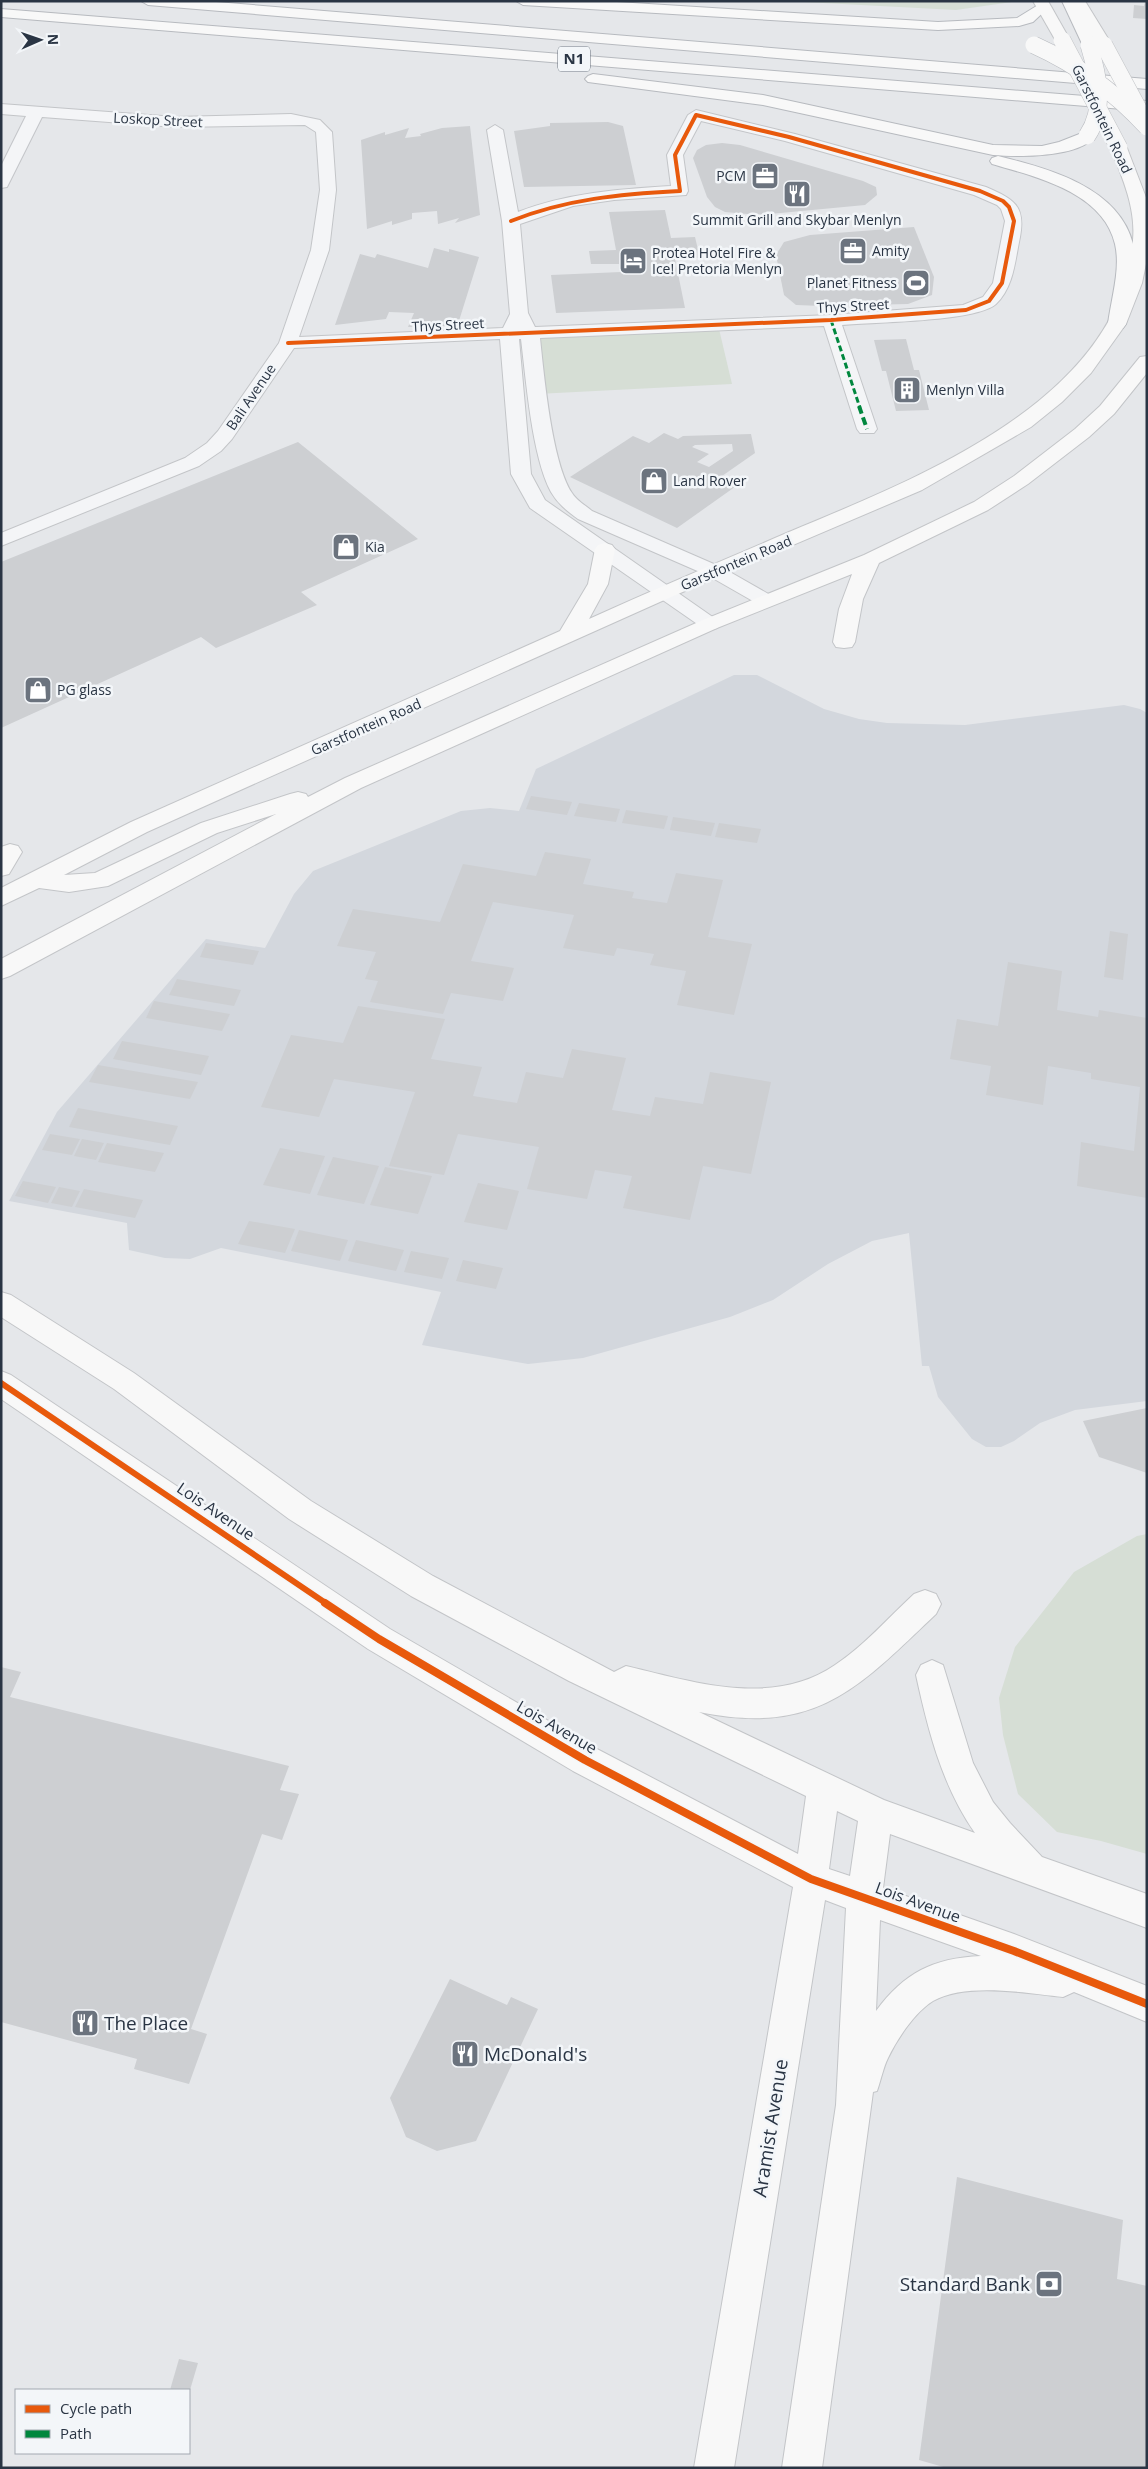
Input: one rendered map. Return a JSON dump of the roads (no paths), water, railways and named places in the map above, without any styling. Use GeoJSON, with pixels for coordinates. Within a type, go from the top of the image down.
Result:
{"type":"FeatureCollection","features":[{"type":"Feature","properties":{"kind":"main road","name":"N1"},"geometry":{"type":"LineString","coordinates":[[148,1],[1147,84]]}},
{"type":"Feature","properties":{"kind":"main road"},"geometry":{"type":"LineString","coordinates":[[523,1],[938,26],[1014,39],[1034,45],[1075,64],[1097,79],[1147,126]]}},
{"type":"Feature","properties":{"kind":"main road"},"geometry":{"type":"LineString","coordinates":[[1069,1],[1147,126]]}},
{"type":"Feature","properties":{"kind":"main road"},"geometry":{"type":"LineString","coordinates":[[576,77],[763,100],[972,146],[1012,152],[1057,150],[1072,145],[1087,136],[1094,128],[1098,111],[1096,45],[1077,1]]}},
{"type":"Feature","properties":{"kind":"main road"},"geometry":{"type":"LineString","coordinates":[[938,26],[1018,22],[1028,19],[1042,4]]}},
{"type":"Feature","properties":{"kind":"main road","name":"Garstfontein Road"},"geometry":{"type":"LineString","coordinates":[[1,898],[140,827],[664,593],[915,486],[1004,436],[1055,398],[1084,369],[1117,324],[1132,283],[1142,241],[1139,202],[1119,148],[1042,4]]}},
{"type":"Feature","properties":{"kind":"main road","name":"N1"},"geometry":{"type":"LineString","coordinates":[[1,13],[1147,106]]}},
{"type":"Feature","properties":{"kind":"main road"},"geometry":{"type":"LineString","coordinates":[[1,18],[477,67]]}},
{"type":"Feature","properties":{"kind":"main road"},"geometry":{"type":"LineString","coordinates":[[860,120],[1055,178],[1080,191],[1101,206],[1114,222],[1124,244],[1117,324]]}},
{"type":"Feature","properties":{"kind":"main road"},"geometry":{"type":"LineString","coordinates":[[1,970],[353,783],[765,600],[871,559],[981,506],[1021,480],[1082,433],[1107,410],[1147,361]]}},
{"type":"Feature","properties":{"kind":"main road"},"geometry":{"type":"LineString","coordinates":[[568,636],[598,584],[605,549]]}},
{"type":"Feature","properties":{"kind":"main road"},"geometry":{"type":"LineString","coordinates":[[844,642],[848,607],[860,575],[871,559]]}},
{"type":"Feature","properties":{"kind":"main road"},"geometry":{"type":"LineString","coordinates":[[38,880],[69,884],[100,880],[209,828],[353,783]]}},
{"type":"Feature","properties":{"kind":"main road"},"geometry":{"type":"LineString","coordinates":[[1,1303],[124,1381],[268,1489],[300,1510],[422,1586],[580,1671],[876,1813],[1147,1911]]}},
{"type":"Feature","properties":{"kind":"main road","name":"Lois Avenue"},"geometry":{"type":"LineString","coordinates":[[1,1383],[380,1639],[585,1760],[811,1879],[1014,1951],[1147,2004]]}},
{"type":"Feature","properties":{"kind":"main road"},"geometry":{"type":"LineString","coordinates":[[580,1671],[728,1703],[765,1705],[791,1702],[825,1689],[844,1677],[860,1665],[924,1604]]}},
{"type":"Feature","properties":{"kind":"main road"},"geometry":{"type":"LineString","coordinates":[[932,1675],[948,1743],[969,1792],[982,1814],[1033,1871]]}},
{"type":"Feature","properties":{"kind":"main road","name":"Aramist Avenue"},"geometry":{"type":"LineString","coordinates":[[714,2468],[811,1879],[824,1787]]}},
{"type":"Feature","properties":{"kind":"main road"},"geometry":{"type":"LineString","coordinates":[[802,2468],[854,2105],[864,1898],[876,1813]]}},
{"type":"Feature","properties":{"kind":"main road"},"geometry":{"type":"LineString","coordinates":[[854,2105],[875,2046],[899,2012],[919,1989],[947,1978],[989,1973],[1089,1981]]}},
{"type":"Feature","properties":{"kind":"street","name":"Loskop Street"},"geometry":{"type":"LineString","coordinates":[[1,109],[176,122],[291,119],[315,123]]}},
{"type":"Feature","properties":{"kind":"street"},"geometry":{"type":"LineString","coordinates":[[1,183],[36,112]]}},
{"type":"Feature","properties":{"kind":"street","name":"Thys Street"},"geometry":{"type":"LineString","coordinates":[[288,343],[831,320],[966,310],[989,301],[1002,283],[1014,221],[1009,207],[996,196],[788,137],[696,114],[675,154],[680,191],[590,197],[537,209],[511,221]]}},
{"type":"Feature","properties":{"kind":"street","name":"Bali Avenue"},"geometry":{"type":"LineString","coordinates":[[1,540],[192,462],[214,447],[244,409],[288,343],[320,250],[328,190],[327,144],[324,132],[315,123]]}},
{"type":"Feature","properties":{"kind":"street"},"geometry":{"type":"LineString","coordinates":[[495,130],[511,221],[519,314],[530,334],[536,387],[551,468],[561,492],[570,504],[585,514],[716,572],[765,600]]}},
{"type":"Feature","properties":{"kind":"street"},"geometry":{"type":"LineString","coordinates":[[519,314],[509,334],[521,474],[537,504],[605,549],[664,593],[710,624]]}},
{"type":"Feature","properties":{"kind":"street"},"geometry":{"type":"LineString","coordinates":[[831,320],[867,429]]}},
{"type":"Feature","properties":{"kind":"place","name":"PCM"},"geometry":{"type":"Point","coordinates":[765,176]}},
{"type":"Feature","properties":{"kind":"place","name":"Summit Grill and Skybar Menlyn"},"geometry":{"type":"Point","coordinates":[797,194]}},
{"type":"Feature","properties":{"kind":"place","name":"Amity"},"geometry":{"type":"Point","coordinates":[853,251]}},
{"type":"Feature","properties":{"kind":"place","name":"Protea Hotel Fire & Ice! Pretoria Menlyn"},"geometry":{"type":"Point","coordinates":[633,261]}},
{"type":"Feature","properties":{"kind":"place","name":"Planet Fitness"},"geometry":{"type":"Point","coordinates":[916,283]}},
{"type":"Feature","properties":{"kind":"place","name":"Menlyn Villa"},"geometry":{"type":"Point","coordinates":[907,390]}},
{"type":"Feature","properties":{"kind":"place","name":"Land Rover"},"geometry":{"type":"Point","coordinates":[654,481]}},
{"type":"Feature","properties":{"kind":"place","name":"Kia"},"geometry":{"type":"Point","coordinates":[346,547]}},
{"type":"Feature","properties":{"kind":"place","name":"PG glass"},"geometry":{"type":"Point","coordinates":[38,690]}},
{"type":"Feature","properties":{"kind":"place","name":"The Place"},"geometry":{"type":"Point","coordinates":[85,2023]}},
{"type":"Feature","properties":{"kind":"place","name":"McDonald's"},"geometry":{"type":"Point","coordinates":[465,2054]}},
{"type":"Feature","properties":{"kind":"place","name":"Standard Bank"},"geometry":{"type":"Point","coordinates":[1049,2284]}}]}
